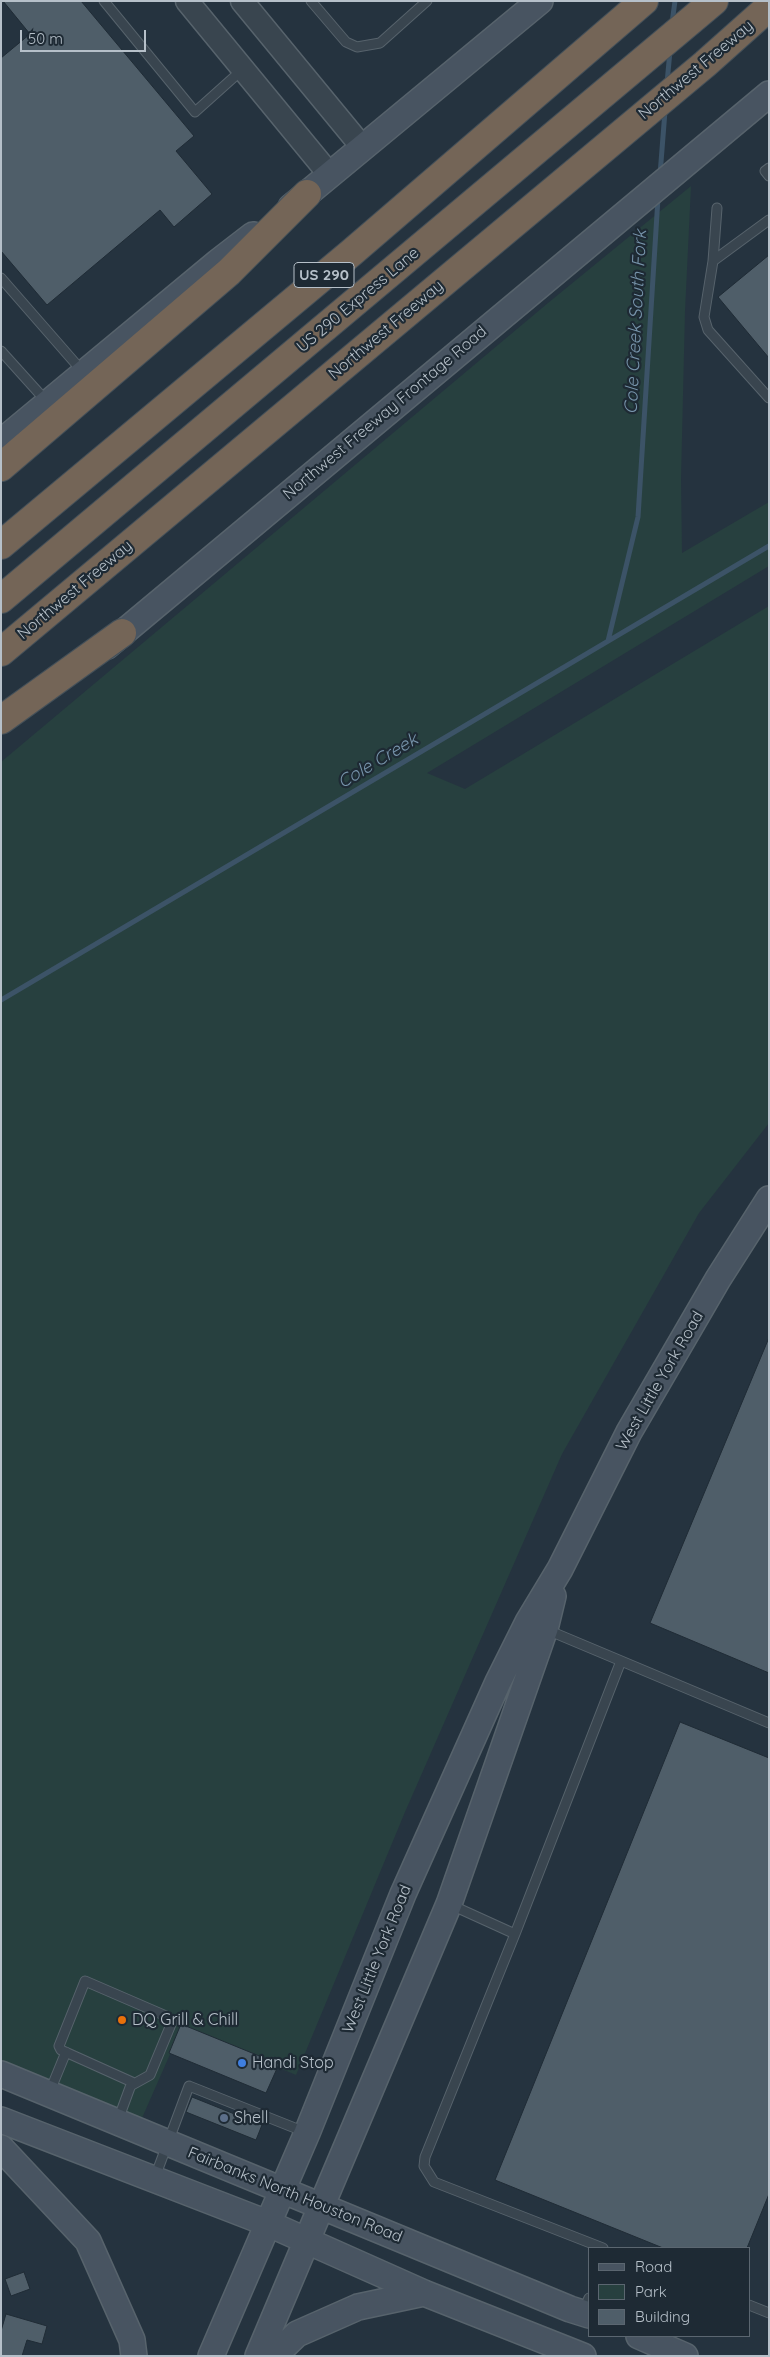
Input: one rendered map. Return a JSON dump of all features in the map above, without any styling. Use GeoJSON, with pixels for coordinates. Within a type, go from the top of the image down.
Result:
{"type":"FeatureCollection","features":[{"type":"Feature","properties":{"kind":"highway","name":"US 290"},"geometry":{"type":"LineString","coordinates":[[1,545],[351,253],[644,1]]}},
{"type":"Feature","properties":{"kind":"highway","name":"US 290 Express Lane"},"geometry":{"type":"LineString","coordinates":[[1,599],[711,4]]}},
{"type":"Feature","properties":{"kind":"highway","name":"Northwest Freeway"},"geometry":{"type":"LineString","coordinates":[[1,652],[705,64],[769,8]]}},
{"type":"Feature","properties":{"kind":"highway"},"geometry":{"type":"LineString","coordinates":[[1,467],[229,272],[307,194]]}},
{"type":"Feature","properties":{"kind":"highway"},"geometry":{"type":"LineString","coordinates":[[1,720],[122,633]]}},
{"type":"Feature","properties":{"kind":"main road"},"geometry":{"type":"LineString","coordinates":[[1,442],[218,262],[307,194],[540,1]]}},
{"type":"Feature","properties":{"kind":"main road","name":"Northwest Freeway Frontage Road"},"geometry":{"type":"LineString","coordinates":[[1,734],[769,94]]}},
{"type":"Feature","properties":{"kind":"main road","name":"West Little York Road"},"geometry":{"type":"LineString","coordinates":[[211,2356],[306,2133],[404,1894],[494,1691],[528,1622],[560,1569],[629,1432],[718,1280],[769,1199]]}},
{"type":"Feature","properties":{"kind":"main road","name":"West Little York Road"},"geometry":{"type":"LineString","coordinates":[[258,2356],[449,1904],[545,1629],[560,1569]]}},
{"type":"Feature","properties":{"kind":"main road","name":"Fairbanks North Houston Road"},"geometry":{"type":"LineString","coordinates":[[1,2074],[168,2144],[282,2188],[570,2309],[587,2308]]}},
{"type":"Feature","properties":{"kind":"main road"},"geometry":{"type":"LineString","coordinates":[[1,2120],[267,2223],[424,2294],[572,2354],[587,2308]]}},
{"type":"Feature","properties":{"kind":"main road"},"geometry":{"type":"LineString","coordinates":[[1,2148],[88,2241],[132,2340],[134,2356]]}},
{"type":"Feature","properties":{"kind":"main road"},"geometry":{"type":"LineString","coordinates":[[274,2356],[297,2334],[358,2306],[424,2294]]}},
{"type":"Feature","properties":{"kind":"main road"},"geometry":{"type":"LineString","coordinates":[[642,2337],[685,2356]]}},
{"type":"Feature","properties":{"kind":"street"},"geometry":{"type":"LineString","coordinates":[[187,1],[330,175]]}},
{"type":"Feature","properties":{"kind":"street"},"geometry":{"type":"LineString","coordinates":[[242,1],[363,148]]}},
{"type":"Feature","properties":{"kind":"lane"},"geometry":{"type":"LineString","coordinates":[[104,1],[195,112],[243,69]]}},
{"type":"Feature","properties":{"kind":"lane"},"geometry":{"type":"LineString","coordinates":[[311,1],[346,42],[358,47],[380,43],[427,1]]}},
{"type":"Feature","properties":{"kind":"lane"},"geometry":{"type":"LineString","coordinates":[[769,168],[765,171],[769,176]]}},
{"type":"Feature","properties":{"kind":"lane"},"geometry":{"type":"LineString","coordinates":[[717,208],[713,261],[704,323],[708,330],[769,398]]}},
{"type":"Feature","properties":{"kind":"lane"},"geometry":{"type":"LineString","coordinates":[[713,261],[769,220]]}},
{"type":"Feature","properties":{"kind":"lane"},"geometry":{"type":"LineString","coordinates":[[1,278],[84,373]]}},
{"type":"Feature","properties":{"kind":"lane"},"geometry":{"type":"LineString","coordinates":[[1,351],[47,402]]}},
{"type":"Feature","properties":{"kind":"lane"},"geometry":{"type":"LineString","coordinates":[[545,1629],[769,1723]]}},
{"type":"Feature","properties":{"kind":"lane"},"geometry":{"type":"LineString","coordinates":[[599,2247],[434,2182],[424,2166],[424,2157],[515,1934],[621,1661]]}},
{"type":"Feature","properties":{"kind":"lane"},"geometry":{"type":"LineString","coordinates":[[449,1904],[515,1934]]}},
{"type":"Feature","properties":{"kind":"lane"},"geometry":{"type":"LineString","coordinates":[[117,2122],[132,2085],[150,2075],[172,2022],[166,2016],[85,1981],[59,2042],[61,2050],[129,2080],[132,2085]]}},
{"type":"Feature","properties":{"kind":"lane"},"geometry":{"type":"LineString","coordinates":[[48,2094],[66,2052]]}},
{"type":"Feature","properties":{"kind":"lane"},"geometry":{"type":"LineString","coordinates":[[154,2180],[189,2086],[306,2133]]}},
{"type":"Feature","properties":{"kind":"lane"},"geometry":{"type":"LineString","coordinates":[[750,2305],[769,2313]]}},
{"type":"Feature","properties":{"kind":"green space"},"geometry":{"type":"Polygon","coordinates":[[[691,186],[685,311],[681,479],[682,553],[769,502],[769,566],[427,773],[465,789],[769,606],[769,1123],[699,1213],[562,1454],[405,1812],[296,2075],[182,2027],[142,2118],[1,2060],[1,762],[548,303],[691,186]]]}},
{"type":"Feature","properties":{"kind":"building"},"geometry":{"type":"Polygon","coordinates":[[[3,1],[81,1],[194,136],[176,151],[212,194],[174,227],[160,210],[47,305],[1,251],[1,58],[30,34],[3,1]]]}},
{"type":"Feature","properties":{"kind":"building"},"geometry":{"type":"Polygon","coordinates":[[[769,255],[769,358],[718,297],[769,255]]]}},
{"type":"Feature","properties":{"kind":"building"},"geometry":{"type":"Polygon","coordinates":[[[769,1340],[769,1673],[650,1623],[769,1340]]]}},
{"type":"Feature","properties":{"kind":"building"},"geometry":{"type":"Polygon","coordinates":[[[680,1722],[769,1758],[769,2194],[747,2247],[661,2247],[495,2180],[680,1722]]]}},
{"type":"Feature","properties":{"kind":"building"},"geometry":{"type":"Polygon","coordinates":[[[181,2024],[279,2064],[266,2093],[169,2053],[181,2024]]]}},
{"type":"Feature","properties":{"kind":"building","name":"Shell"},"geometry":{"type":"Polygon","coordinates":[[[192,2097],[262,2125],[256,2140],[186,2112],[192,2097]]]}},
{"type":"Feature","properties":{"kind":"building"},"geometry":{"type":"Polygon","coordinates":[[[24,2272],[30,2289],[11,2296],[5,2279],[24,2272]]]}},
{"type":"Feature","properties":{"kind":"building"},"geometry":{"type":"Polygon","coordinates":[[[6,2314],[47,2326],[42,2344],[27,2340],[22,2356],[1,2356],[1,2331],[6,2314]]]}},
{"type":"Feature","properties":{"kind":"waterway","name":"Cole Creek South Fork"},"geometry":{"type":"LineString","coordinates":[[672,23],[675,1]]}},
{"type":"Feature","properties":{"kind":"waterway","name":"Cole Creek South Fork"},"geometry":{"type":"LineString","coordinates":[[667,83],[670,51]]}},
{"type":"Feature","properties":{"kind":"waterway","name":"Cole Creek South Fork"},"geometry":{"type":"LineString","coordinates":[[660,175],[665,111]]}},
{"type":"Feature","properties":{"kind":"waterway","name":"Cole Creek South Fork"},"geometry":{"type":"LineString","coordinates":[[608,641],[638,517],[658,198]]}},
{"type":"Feature","properties":{"kind":"waterway","name":"Cole Creek"},"geometry":{"type":"LineString","coordinates":[[1,1000],[769,546]]}},
{"type":"Feature","properties":{"kind":"place","name":"DQ Grill & Chill"},"geometry":{"type":"Point","coordinates":[122,2020]}},
{"type":"Feature","properties":{"kind":"place","name":"Handi Stop"},"geometry":{"type":"Point","coordinates":[242,2063]}},
{"type":"Feature","properties":{"kind":"place","name":"Shell"},"geometry":{"type":"Point","coordinates":[224,2118]}}]}
